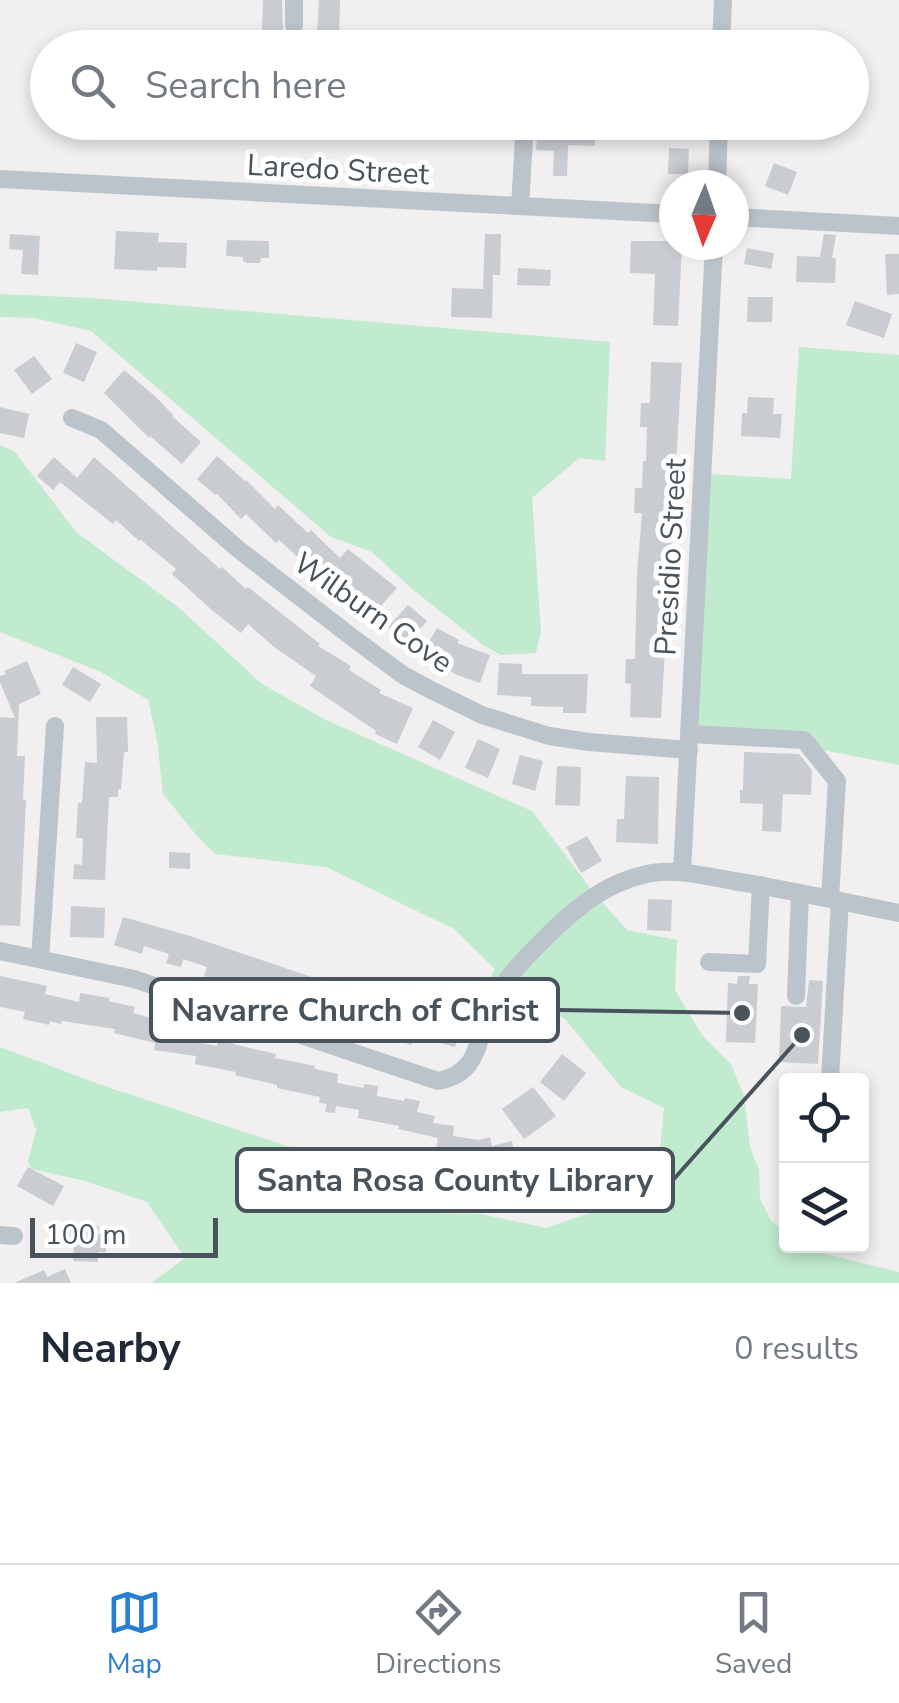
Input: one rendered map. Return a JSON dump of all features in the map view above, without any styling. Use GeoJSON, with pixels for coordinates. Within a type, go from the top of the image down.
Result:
{"type":"FeatureCollection","features":[{"type":"Feature","properties":{"kind":"street"},"geometry":{"type":"LineString","coordinates":[[294,0],[294,25]]}},
{"type":"Feature","properties":{"kind":"street"},"geometry":{"type":"LineString","coordinates":[[722,30],[723,0]]}},
{"type":"Feature","properties":{"kind":"street"},"geometry":{"type":"LineString","coordinates":[[520,206],[524,140]]}},
{"type":"Feature","properties":{"kind":"street"},"geometry":{"type":"LineString","coordinates":[[717,170],[718,140]]}},
{"type":"Feature","properties":{"kind":"street","name":"Laredo Street"},"geometry":{"type":"LineString","coordinates":[[0,179],[659,213]]}},
{"type":"Feature","properties":{"kind":"street"},"geometry":{"type":"LineString","coordinates":[[749,218],[899,226]]}},
{"type":"Feature","properties":{"kind":"street","name":"Presidio Street"},"geometry":{"type":"LineString","coordinates":[[682,872],[713,260]]}},
{"type":"Feature","properties":{"kind":"street","name":"Wilburn Cove"},"geometry":{"type":"LineString","coordinates":[[72,418],[100,430],[238,549],[403,675],[495,720],[550,736],[589,742],[804,740],[837,781],[830,1073]]}},
{"type":"Feature","properties":{"kind":"street"},"geometry":{"type":"LineString","coordinates":[[40,959],[55,726]]}},
{"type":"Feature","properties":{"kind":"street"},"geometry":{"type":"LineString","coordinates":[[0,950],[134,980],[438,1081],[456,1078],[469,1066],[493,1002],[512,972],[575,910],[594,895],[623,881],[658,872],[682,872],[899,912]]}},
{"type":"Feature","properties":{"kind":"street"},"geometry":{"type":"LineString","coordinates":[[708,962],[757,964],[761,885]]}},
{"type":"Feature","properties":{"kind":"street"},"geometry":{"type":"LineString","coordinates":[[796,996],[800,892]]}},
{"type":"Feature","properties":{"kind":"green space"},"geometry":{"type":"Polygon","coordinates":[[[0,294],[91,298],[610,342],[605,461],[579,458],[532,498],[541,631],[536,653],[501,655],[483,645],[372,552],[331,537],[91,331],[34,318],[0,317],[0,294]]]}},
{"type":"Feature","properties":{"kind":"green space"},"geometry":{"type":"Polygon","coordinates":[[[799,347],[899,355],[899,765],[696,725],[709,474],[791,479],[799,347]]]}},
{"type":"Feature","properties":{"kind":"green space"},"geometry":{"type":"Polygon","coordinates":[[[0,445],[15,452],[76,532],[178,607],[262,684],[326,720],[532,811],[591,889],[495,986],[488,982],[495,969],[454,929],[326,867],[215,854],[163,794],[148,700],[101,672],[0,632],[0,445]]]}},
{"type":"Feature","properties":{"kind":"green space"},"geometry":{"type":"Polygon","coordinates":[[[600,900],[627,930],[677,940],[675,990],[702,1035],[731,1064],[744,1096],[750,1147],[759,1170],[760,1199],[771,1221],[779,1227],[779,1253],[822,1253],[899,1272],[899,1283],[151,1283],[185,1258],[147,1202],[85,1181],[32,1169],[28,1162],[36,1130],[28,1108],[0,1112],[0,1047],[104,1086],[379,1176],[374,1200],[422,1213],[481,1214],[546,1228],[656,1190],[664,1108],[621,1087],[565,1019],[507,991],[526,966],[600,900]]]}},
{"type":"Feature","properties":{"kind":"building"},"geometry":{"type":"Polygon","coordinates":[[[263,0],[282,0],[283,30],[262,30],[263,0]]]}},
{"type":"Feature","properties":{"kind":"building"},"geometry":{"type":"Polygon","coordinates":[[[319,0],[340,0],[339,30],[317,30],[319,0]]]}},
{"type":"Feature","properties":{"kind":"building"},"geometry":{"type":"Polygon","coordinates":[[[537,140],[595,140],[595,146],[568,145],[567,176],[553,176],[554,151],[536,150],[537,140]]]}},
{"type":"Feature","properties":{"kind":"building"},"geometry":{"type":"Polygon","coordinates":[[[669,148],[689,149],[688,170],[668,170],[669,148]]]}},
{"type":"Feature","properties":{"kind":"building"},"geometry":{"type":"Polygon","coordinates":[[[774,163],[797,172],[788,195],[765,186],[774,163]]]}},
{"type":"Feature","properties":{"kind":"building"},"geometry":{"type":"Polygon","coordinates":[[[116,231],[159,233],[158,242],[187,243],[186,268],[114,269],[116,231]]]}},
{"type":"Feature","properties":{"kind":"building"},"geometry":{"type":"Polygon","coordinates":[[[10,234],[40,236],[38,275],[21,274],[23,250],[9,249],[10,234]]]}},
{"type":"Feature","properties":{"kind":"building"},"geometry":{"type":"Polygon","coordinates":[[[485,234],[501,234],[500,275],[493,275],[492,318],[451,317],[452,288],[483,289],[485,234]]]}},
{"type":"Feature","properties":{"kind":"building"},"geometry":{"type":"Polygon","coordinates":[[[824,234],[836,235],[832,258],[836,258],[835,283],[796,282],[797,256],[820,257],[824,234]]]}},
{"type":"Feature","properties":{"kind":"building"},"geometry":{"type":"Polygon","coordinates":[[[227,240],[269,241],[269,258],[247,263],[243,257],[226,256],[227,240]]]}},
{"type":"Feature","properties":{"kind":"building"},"geometry":{"type":"Polygon","coordinates":[[[631,241],[659,241],[659,260],[681,260],[678,326],[653,325],[655,274],[630,273],[631,241]]]}},
{"type":"Feature","properties":{"kind":"building"},"geometry":{"type":"Polygon","coordinates":[[[749,248],[774,253],[771,269],[744,264],[749,260],[749,248]]]}},
{"type":"Feature","properties":{"kind":"building"},"geometry":{"type":"Polygon","coordinates":[[[885,254],[899,254],[899,294],[887,295],[885,254]]]}},
{"type":"Feature","properties":{"kind":"building"},"geometry":{"type":"Polygon","coordinates":[[[518,268],[551,270],[550,286],[517,285],[518,268]]]}},
{"type":"Feature","properties":{"kind":"building"},"geometry":{"type":"Polygon","coordinates":[[[748,297],[773,297],[772,322],[747,322],[748,297]]]}},
{"type":"Feature","properties":{"kind":"building"},"geometry":{"type":"Polygon","coordinates":[[[855,301],[892,314],[884,338],[846,325],[855,301]]]}},
{"type":"Feature","properties":{"kind":"building"},"geometry":{"type":"Polygon","coordinates":[[[76,343],[97,352],[84,382],[63,373],[76,343]]]}},
{"type":"Feature","properties":{"kind":"building"},"geometry":{"type":"Polygon","coordinates":[[[34,356],[52,379],[32,394],[14,370],[34,356]]]}},
{"type":"Feature","properties":{"kind":"building"},"geometry":{"type":"Polygon","coordinates":[[[651,362],[682,363],[661,718],[630,717],[631,684],[625,683],[626,659],[635,659],[642,513],[634,513],[635,488],[642,488],[646,461],[647,427],[640,427],[641,403],[650,403],[651,362]]]}},
{"type":"Feature","properties":{"kind":"building"},"geometry":{"type":"Polygon","coordinates":[[[124,370],[201,442],[182,464],[104,393],[124,370]]]}},
{"type":"Feature","properties":{"kind":"building"},"geometry":{"type":"Polygon","coordinates":[[[748,397],[774,398],[773,414],[782,414],[780,438],[741,436],[742,413],[747,413],[748,397]]]}},
{"type":"Feature","properties":{"kind":"building"},"geometry":{"type":"Polygon","coordinates":[[[0,407],[29,414],[24,438],[0,433],[0,407]]]}},
{"type":"Feature","properties":{"kind":"building"},"geometry":{"type":"Polygon","coordinates":[[[217,456],[275,509],[278,505],[340,558],[348,549],[397,588],[371,617],[279,540],[276,543],[246,514],[241,519],[197,479],[217,456]]]}},
{"type":"Feature","properties":{"kind":"building"},"geometry":{"type":"Polygon","coordinates":[[[54,457],[77,478],[94,457],[220,569],[248,587],[318,646],[351,666],[349,670],[381,690],[379,693],[413,708],[397,744],[375,734],[376,731],[310,686],[316,676],[248,624],[241,633],[214,612],[172,574],[176,569],[116,520],[113,524],[60,482],[53,490],[37,476],[54,457]]]}},
{"type":"Feature","properties":{"kind":"building"},"geometry":{"type":"Polygon","coordinates":[[[408,605],[427,621],[406,644],[388,627],[408,605]]]}},
{"type":"Feature","properties":{"kind":"building"},"geometry":{"type":"Polygon","coordinates":[[[437,628],[459,640],[457,643],[490,655],[480,683],[457,675],[422,654],[437,628]]]}},
{"type":"Feature","properties":{"kind":"building"},"geometry":{"type":"Polygon","coordinates":[[[27,661],[41,694],[19,704],[17,756],[25,756],[26,800],[20,926],[0,925],[0,717],[15,718],[0,676],[27,661]]]}},
{"type":"Feature","properties":{"kind":"building"},"geometry":{"type":"Polygon","coordinates":[[[499,663],[522,664],[522,674],[588,674],[586,713],[563,713],[563,707],[531,706],[531,697],[497,695],[499,663]]]}},
{"type":"Feature","properties":{"kind":"building"},"geometry":{"type":"Polygon","coordinates":[[[73,667],[101,684],[90,702],[62,685],[73,667]]]}},
{"type":"Feature","properties":{"kind":"building"},"geometry":{"type":"Polygon","coordinates":[[[96,717],[127,717],[128,752],[124,752],[121,790],[118,789],[118,797],[109,797],[105,880],[73,879],[74,864],[82,865],[83,838],[76,838],[85,762],[97,763],[96,717]]]}},
{"type":"Feature","properties":{"kind":"building"},"geometry":{"type":"Polygon","coordinates":[[[433,720],[455,732],[440,760],[418,747],[433,720]]]}},
{"type":"Feature","properties":{"kind":"building"},"geometry":{"type":"Polygon","coordinates":[[[478,739],[500,749],[488,778],[465,768],[478,739]]]}},
{"type":"Feature","properties":{"kind":"building"},"geometry":{"type":"Polygon","coordinates":[[[744,752],[799,754],[812,770],[811,795],[783,794],[781,832],[762,831],[763,804],[740,803],[744,752]]]}},
{"type":"Feature","properties":{"kind":"building"},"geometry":{"type":"Polygon","coordinates":[[[520,755],[543,761],[535,791],[512,784],[520,755]]]}},
{"type":"Feature","properties":{"kind":"building"},"geometry":{"type":"Polygon","coordinates":[[[557,766],[581,767],[580,806],[555,805],[557,766]]]}},
{"type":"Feature","properties":{"kind":"building"},"geometry":{"type":"Polygon","coordinates":[[[626,776],[659,777],[658,844],[616,842],[617,819],[624,819],[626,776]]]}},
{"type":"Feature","properties":{"kind":"building"},"geometry":{"type":"Polygon","coordinates":[[[587,836],[602,861],[581,873],[566,847],[587,836]]]}},
{"type":"Feature","properties":{"kind":"building"},"geometry":{"type":"Polygon","coordinates":[[[169,852],[190,853],[190,869],[169,868],[169,852]]]}},
{"type":"Feature","properties":{"kind":"building"},"geometry":{"type":"Polygon","coordinates":[[[648,899],[672,900],[671,931],[647,930],[648,899]]]}},
{"type":"Feature","properties":{"kind":"building"},"geometry":{"type":"Polygon","coordinates":[[[71,906],[105,908],[104,938],[70,937],[71,906]]]}},
{"type":"Feature","properties":{"kind":"building"},"geometry":{"type":"Polygon","coordinates":[[[123,917],[341,987],[340,993],[387,1009],[388,1004],[429,1016],[432,1004],[464,1012],[455,1047],[440,1043],[443,1034],[417,1027],[411,1045],[397,1040],[398,1036],[357,1027],[358,1022],[280,1001],[282,993],[259,985],[257,990],[204,976],[207,967],[183,959],[181,967],[166,963],[169,954],[144,946],[142,954],[114,945],[123,917]]]}},
{"type":"Feature","properties":{"kind":"building"},"geometry":{"type":"Polygon","coordinates":[[[0,976],[47,986],[45,994],[79,1002],[80,993],[109,998],[135,1007],[133,1013],[194,1024],[191,1041],[217,1046],[219,1035],[234,1038],[233,1044],[338,1074],[337,1083],[364,1088],[364,1084],[378,1086],[377,1096],[420,1101],[417,1112],[435,1116],[433,1123],[454,1126],[453,1136],[479,1140],[490,1137],[492,1146],[512,1141],[518,1171],[509,1173],[511,1181],[499,1183],[498,1176],[485,1179],[482,1164],[435,1157],[438,1138],[358,1118],[359,1110],[336,1106],[335,1113],[325,1112],[327,1104],[319,1103],[320,1097],[195,1064],[196,1056],[154,1050],[155,1043],[114,1033],[115,1029],[62,1021],[50,1021],[49,1025],[23,1019],[25,1012],[0,1007],[0,976]]]}},
{"type":"Feature","properties":{"kind":"building"},"geometry":{"type":"Polygon","coordinates":[[[738,976],[750,976],[749,984],[758,984],[755,1043],[726,1042],[728,983],[737,984],[738,976]]]}},
{"type":"Feature","properties":{"kind":"building"},"geometry":{"type":"Polygon","coordinates":[[[809,980],[823,981],[818,1064],[779,1062],[781,1006],[806,1007],[809,980]]]}},
{"type":"Feature","properties":{"kind":"building"},"geometry":{"type":"Polygon","coordinates":[[[562,1054],[586,1073],[564,1101],[540,1082],[562,1054]]]}},
{"type":"Feature","properties":{"kind":"building"},"geometry":{"type":"Polygon","coordinates":[[[533,1087],[556,1116],[524,1139],[502,1109],[533,1087]]]}},
{"type":"Feature","properties":{"kind":"building"},"geometry":{"type":"Polygon","coordinates":[[[28,1167],[64,1186],[53,1206],[17,1186],[28,1167]]]}},
{"type":"Feature","properties":{"kind":"building"},"geometry":{"type":"Polygon","coordinates":[[[64,1224],[99,1226],[98,1234],[107,1234],[106,1252],[98,1252],[98,1262],[73,1261],[74,1243],[63,1243],[64,1224]]]}},
{"type":"Feature","properties":{"kind":"building"},"geometry":{"type":"Polygon","coordinates":[[[65,1269],[71,1283],[14,1283],[44,1270],[47,1277],[65,1269]]]}},
{"type":"Feature","properties":{"kind":"place","name":"Navarre Church of Christ"},"geometry":{"type":"Point","coordinates":[742,1013]}},
{"type":"Feature","properties":{"kind":"place","name":"Santa Rosa County Library"},"geometry":{"type":"Point","coordinates":[802,1035]}}]}
